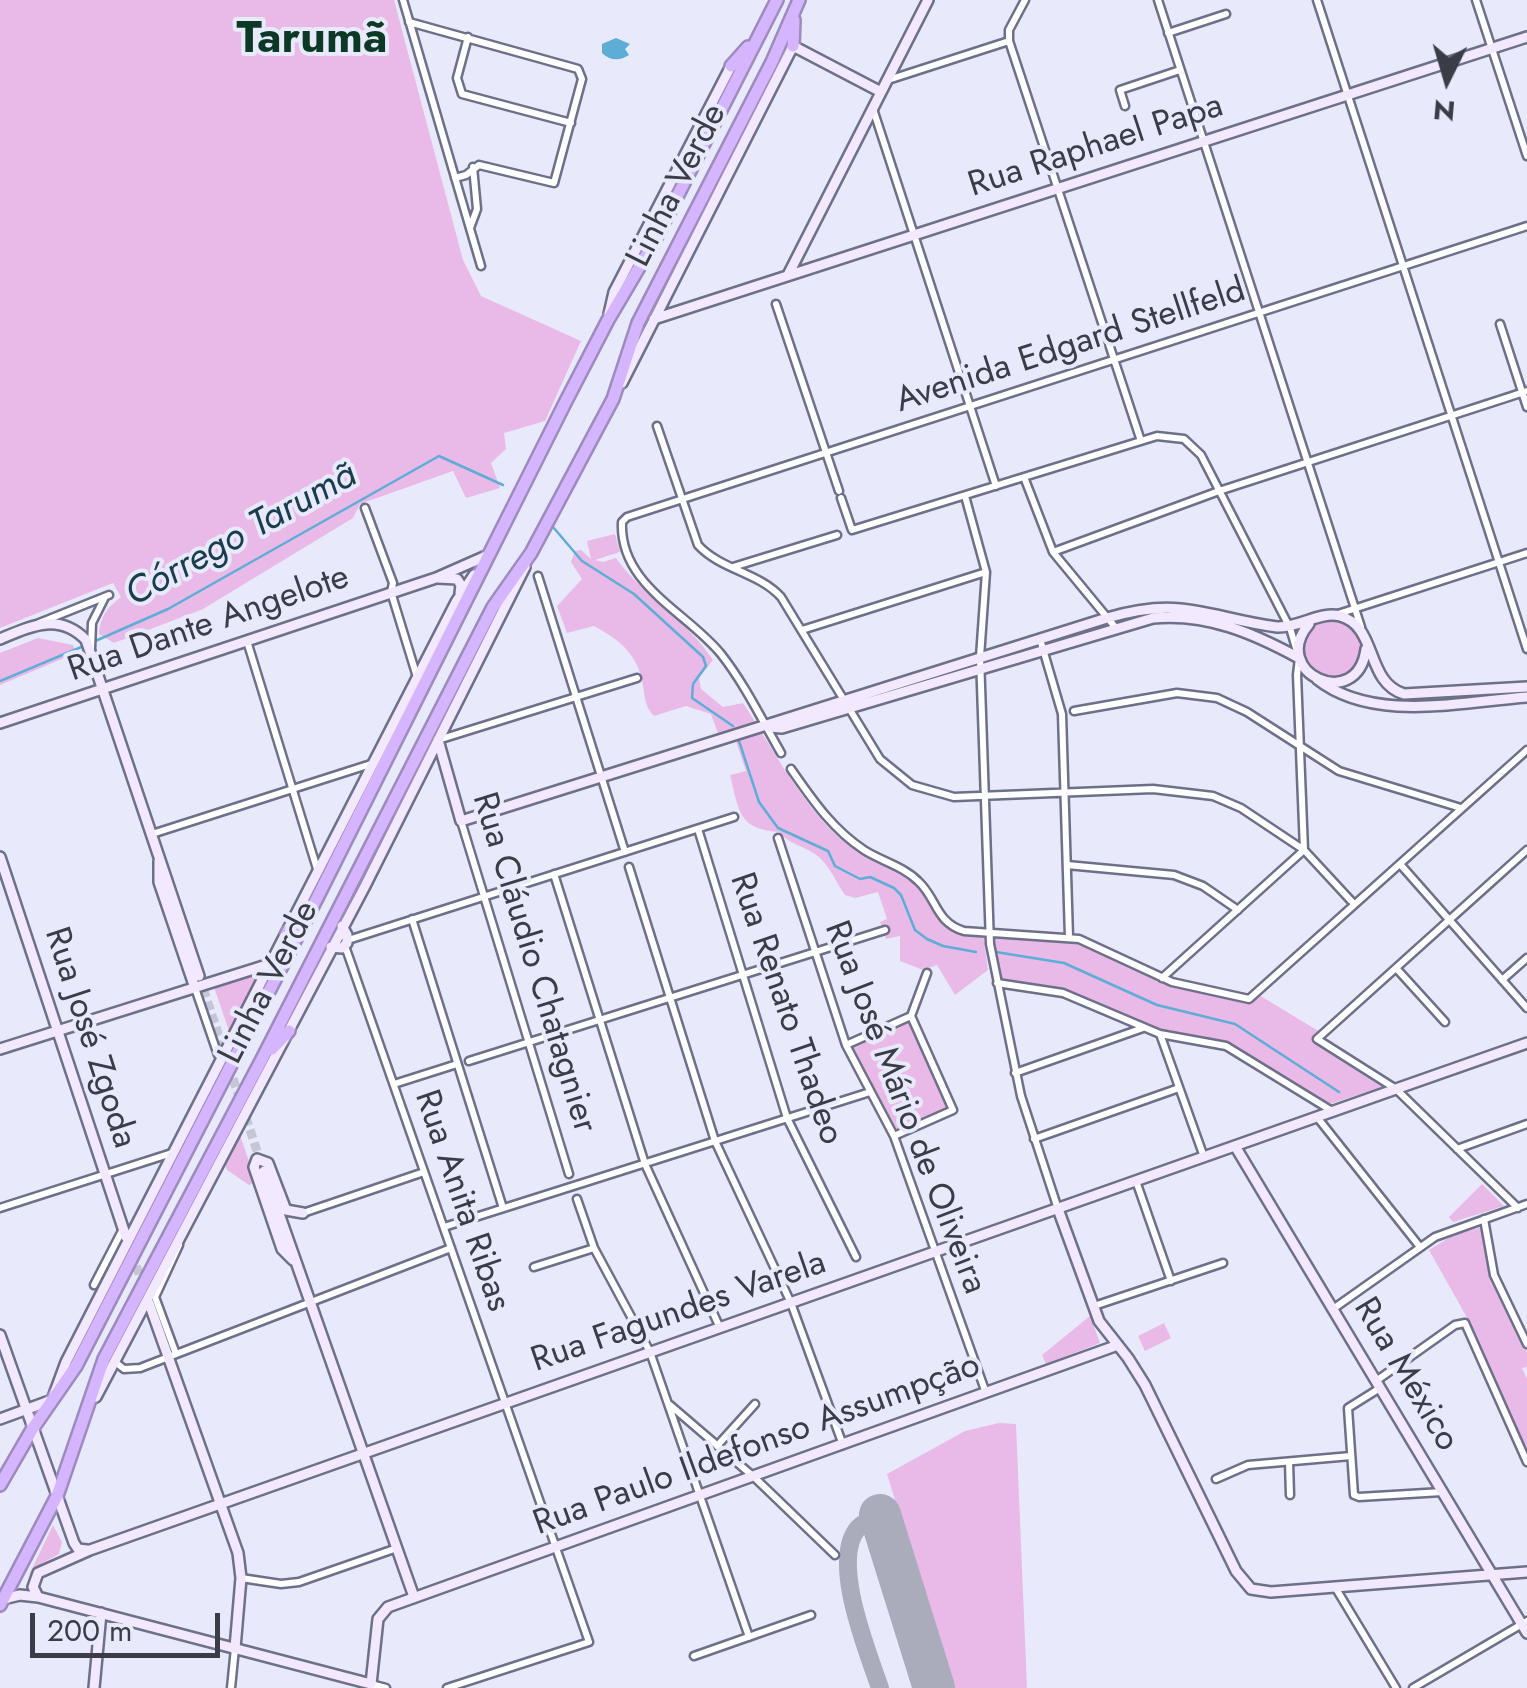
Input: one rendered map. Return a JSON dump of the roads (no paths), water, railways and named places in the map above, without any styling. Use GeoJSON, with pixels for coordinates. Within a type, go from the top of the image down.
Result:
{"type":"FeatureCollection","features":[{"type":"Feature","properties":{"kind":"highway","name":"Linha Verde"},"geometry":{"type":"LineString","coordinates":[[0,1485],[76,1366],[608,320],[654,242],[777,0]]}},
{"type":"Feature","properties":{"kind":"highway","name":"Linha Verde"},"geometry":{"type":"LineString","coordinates":[[1,1601],[57,1496],[104,1360],[493,607],[532,553],[613,399],[638,323],[772,62],[796,5]]}},
{"type":"Feature","properties":{"kind":"highway"},"geometry":{"type":"LineString","coordinates":[[793,46],[796,5]]}},
{"type":"Feature","properties":{"kind":"highway"},"geometry":{"type":"LineString","coordinates":[[731,66],[761,32]]}},
{"type":"Feature","properties":{"kind":"highway"},"geometry":{"type":"LineString","coordinates":[[288,933],[317,898]]}},
{"type":"Feature","properties":{"kind":"highway"},"geometry":{"type":"LineString","coordinates":[[262,1059],[289,1031]]}},
{"type":"Feature","properties":{"kind":"main road"},"geometry":{"type":"LineString","coordinates":[[788,275],[928,0]]}},
{"type":"Feature","properties":{"kind":"main road","name":"Rua Raphael Papa"},"geometry":{"type":"LineString","coordinates":[[654,319],[1527,37]]}},
{"type":"Feature","properties":{"kind":"main road"},"geometry":{"type":"LineString","coordinates":[[793,46],[882,92]]}},
{"type":"Feature","properties":{"kind":"main road","name":"Linha Verde"},"geometry":{"type":"LineString","coordinates":[[613,399],[793,46]]}},
{"type":"Feature","properties":{"kind":"main road","name":"Linha Verde"},"geometry":{"type":"LineString","coordinates":[[608,320],[614,292],[731,66]]}},
{"type":"Feature","properties":{"kind":"main road"},"geometry":{"type":"LineString","coordinates":[[666,295],[667,304],[681,309]]}},
{"type":"Feature","properties":{"kind":"main road"},"geometry":{"type":"LineString","coordinates":[[456,602],[498,537]]}},
{"type":"Feature","properties":{"kind":"main road"},"geometry":{"type":"LineString","coordinates":[[74,1440],[289,1031],[532,553]]}},
{"type":"Feature","properties":{"kind":"main road","name":"Rua Dante Angelote"},"geometry":{"type":"LineString","coordinates":[[0,723],[436,578],[486,556]]}},
{"type":"Feature","properties":{"kind":"main road"},"geometry":{"type":"LineString","coordinates":[[0,1419],[52,1400],[66,1362],[456,602],[461,590],[459,580],[436,578]]}},
{"type":"Feature","properties":{"kind":"main road"},"geometry":{"type":"LineString","coordinates":[[461,821],[766,727],[782,728],[846,703],[1147,608],[1185,607],[1290,628],[1334,615],[1346,618],[1364,637],[1379,675],[1387,686],[1399,692],[1527,686]]}},
{"type":"Feature","properties":{"kind":"main road"},"geometry":{"type":"LineString","coordinates":[[1041,644],[1161,617],[1201,619],[1258,636],[1299,658],[1315,678],[1341,696],[1375,706],[1527,697]]}},
{"type":"Feature","properties":{"kind":"main road"},"geometry":{"type":"LineString","coordinates":[[1299,658],[1300,638],[1312,621]]}},
{"type":"Feature","properties":{"kind":"main road"},"geometry":{"type":"LineString","coordinates":[[0,638],[33,625],[64,624],[89,639],[199,976]]}},
{"type":"Feature","properties":{"kind":"main road"},"geometry":{"type":"LineString","coordinates":[[1315,678],[1338,682],[1357,672],[1364,663],[1364,637]]}},
{"type":"Feature","properties":{"kind":"main road","name":"Rua Cláudio Chatagnier"},"geometry":{"type":"LineString","coordinates":[[438,740],[461,821]]}},
{"type":"Feature","properties":{"kind":"main road","name":"Rua Cláudio Chatagnier"},"geometry":{"type":"LineString","coordinates":[[429,759],[444,767]]}},
{"type":"Feature","properties":{"kind":"main road","name":"Rua José Zgoda"},"geometry":{"type":"LineString","coordinates":[[0,857],[4,883],[58,1031],[124,1233]]}},
{"type":"Feature","properties":{"kind":"main road"},"geometry":{"type":"LineString","coordinates":[[160,857],[172,876],[208,984]]}},
{"type":"Feature","properties":{"kind":"main road"},"geometry":{"type":"LineString","coordinates":[[160,857],[159,882],[195,988]]}},
{"type":"Feature","properties":{"kind":"main road"},"geometry":{"type":"LineString","coordinates":[[331,948],[346,943],[342,926]]}},
{"type":"Feature","properties":{"kind":"main road"},"geometry":{"type":"LineString","coordinates":[[0,1049],[273,963]]}},
{"type":"Feature","properties":{"kind":"main road","name":"Rua Fagundes Varela"},"geometry":{"type":"LineString","coordinates":[[38,1597],[34,1587],[38,1573],[90,1550],[1527,1043]]}},
{"type":"Feature","properties":{"kind":"main road","name":"Rua México"},"geometry":{"type":"LineString","coordinates":[[1234,1146],[1525,1626]]}},
{"type":"Feature","properties":{"kind":"main road"},"geometry":{"type":"LineString","coordinates":[[294,1262],[282,1249],[254,1167],[257,1159],[268,1163],[286,1210],[303,1213]]}},
{"type":"Feature","properties":{"kind":"main road"},"geometry":{"type":"LineString","coordinates":[[264,1170],[414,1598]]}},
{"type":"Feature","properties":{"kind":"main road"},"geometry":{"type":"LineString","coordinates":[[1058,1209],[1102,1327],[1118,1344],[1151,1397],[1236,1571],[1251,1589],[1263,1592],[1526,1572]]}},
{"type":"Feature","properties":{"kind":"main road"},"geometry":{"type":"LineString","coordinates":[[294,1262],[290,1226],[303,1213]]}},
{"type":"Feature","properties":{"kind":"main road"},"geometry":{"type":"LineString","coordinates":[[149,1303],[172,1356],[238,1553],[241,1578],[235,1648]]}},
{"type":"Feature","properties":{"kind":"main road"},"geometry":{"type":"LineString","coordinates":[[0,1335],[76,1546],[90,1550]]}},
{"type":"Feature","properties":{"kind":"main road","name":"Rua Paulo Ildefonso Assumpção"},"geometry":{"type":"LineString","coordinates":[[371,1686],[380,1612],[1118,1344]]}},
{"type":"Feature","properties":{"kind":"main road"},"geometry":{"type":"LineString","coordinates":[[1502,1592],[1507,1582],[1526,1572]]}},
{"type":"Feature","properties":{"kind":"main road"},"geometry":{"type":"LineString","coordinates":[[1,1601],[20,1595],[38,1597],[371,1686]]}},
{"type":"Feature","properties":{"kind":"main road"},"geometry":{"type":"LineString","coordinates":[[94,1688],[100,1613]]}},
{"type":"Feature","properties":{"kind":"street"},"geometry":{"type":"LineString","coordinates":[[402,0],[481,266]]}},
{"type":"Feature","properties":{"kind":"street"},"geometry":{"type":"LineString","coordinates":[[1025,0],[1009,30],[1010,42],[1141,442]]}},
{"type":"Feature","properties":{"kind":"street"},"geometry":{"type":"LineString","coordinates":[[1158,0],[1364,637]]}},
{"type":"Feature","properties":{"kind":"street"},"geometry":{"type":"LineString","coordinates":[[1317,0],[1527,650]]}},
{"type":"Feature","properties":{"kind":"street"},"geometry":{"type":"LineString","coordinates":[[1476,0],[1527,156]]}},
{"type":"Feature","properties":{"kind":"street"},"geometry":{"type":"LineString","coordinates":[[1168,33],[1226,14]]}},
{"type":"Feature","properties":{"kind":"street"},"geometry":{"type":"LineString","coordinates":[[409,22],[578,69],[582,80],[554,183],[488,166],[473,166],[455,178]]}},
{"type":"Feature","properties":{"kind":"street"},"geometry":{"type":"LineString","coordinates":[[468,37],[457,78],[462,94],[571,123]]}},
{"type":"Feature","properties":{"kind":"street"},"geometry":{"type":"LineString","coordinates":[[888,80],[1010,42]]}},
{"type":"Feature","properties":{"kind":"street"},"geometry":{"type":"LineString","coordinates":[[1125,106],[1120,90],[1180,70]]}},
{"type":"Feature","properties":{"kind":"street"},"geometry":{"type":"LineString","coordinates":[[873,108],[996,486]]}},
{"type":"Feature","properties":{"kind":"street"},"geometry":{"type":"LineString","coordinates":[[470,228],[477,209],[473,166]]}},
{"type":"Feature","properties":{"kind":"street","name":"Avenida Edgard Stellfeld"},"geometry":{"type":"LineString","coordinates":[[766,727],[718,651],[638,574],[622,531],[622,522],[630,516],[1527,226]]}},
{"type":"Feature","properties":{"kind":"street"},"geometry":{"type":"LineString","coordinates":[[776,304],[852,530],[1163,435],[1184,440],[1196,449],[1290,628],[1299,658],[1304,850],[1162,978]]}},
{"type":"Feature","properties":{"kind":"street"},"geometry":{"type":"LineString","coordinates":[[1500,324],[1527,407]]}},
{"type":"Feature","properties":{"kind":"street"},"geometry":{"type":"LineString","coordinates":[[1053,552],[1219,491],[1525,392]]}},
{"type":"Feature","properties":{"kind":"street"},"geometry":{"type":"LineString","coordinates":[[657,426],[698,545],[710,557],[776,590],[880,758],[902,778],[933,794],[984,797],[1153,789],[1199,793],[1240,808],[1304,850],[1354,904]]}},
{"type":"Feature","properties":{"kind":"street"},"geometry":{"type":"LineString","coordinates":[[1024,477],[1053,552],[1115,627]]}},
{"type":"Feature","properties":{"kind":"street"},"geometry":{"type":"LineString","coordinates":[[965,496],[986,572],[980,663],[989,932],[1016,1073],[1058,1209]]}},
{"type":"Feature","properties":{"kind":"street"},"geometry":{"type":"LineString","coordinates":[[366,508],[393,583],[391,592],[418,678]]}},
{"type":"Feature","properties":{"kind":"street"},"geometry":{"type":"LineString","coordinates":[[732,567],[836,535]]}},
{"type":"Feature","properties":{"kind":"street"},"geometry":{"type":"LineString","coordinates":[[1334,615],[1527,553]]}},
{"type":"Feature","properties":{"kind":"street"},"geometry":{"type":"LineString","coordinates":[[802,630],[986,572]]}},
{"type":"Feature","properties":{"kind":"street"},"geometry":{"type":"LineString","coordinates":[[538,576],[625,852]]}},
{"type":"Feature","properties":{"kind":"street"},"geometry":{"type":"LineString","coordinates":[[33,625],[109,595],[95,615],[89,639]]}},
{"type":"Feature","properties":{"kind":"street"},"geometry":{"type":"LineString","coordinates":[[247,640],[318,872]]}},
{"type":"Feature","properties":{"kind":"street"},"geometry":{"type":"LineString","coordinates":[[1041,644],[1061,708],[1069,938]]}},
{"type":"Feature","properties":{"kind":"street"},"geometry":{"type":"LineString","coordinates":[[438,740],[637,678]]}},
{"type":"Feature","properties":{"kind":"street"},"geometry":{"type":"LineString","coordinates":[[1299,690],[1315,678]]}},
{"type":"Feature","properties":{"kind":"street"},"geometry":{"type":"LineString","coordinates":[[1074,712],[1177,694],[1206,695],[1236,706],[1350,776],[1462,808]]}},
{"type":"Feature","properties":{"kind":"street"},"geometry":{"type":"LineString","coordinates":[[444,727],[456,734]]}},
{"type":"Feature","properties":{"kind":"street"},"geometry":{"type":"LineString","coordinates":[[766,727],[781,753]]}},
{"type":"Feature","properties":{"kind":"street"},"geometry":{"type":"LineString","coordinates":[[791,769],[828,820],[856,844],[916,879],[946,923],[964,930],[1069,938],[1097,946],[1181,985],[1248,998],[1527,750]]}},
{"type":"Feature","properties":{"kind":"street"},"geometry":{"type":"LineString","coordinates":[[152,834],[374,763]]}},
{"type":"Feature","properties":{"kind":"street"},"geometry":{"type":"LineString","coordinates":[[346,943],[734,817]]}},
{"type":"Feature","properties":{"kind":"street","name":"Rua Cláudio Chatagnier"},"geometry":{"type":"LineString","coordinates":[[461,821],[570,1174]]}},
{"type":"Feature","properties":{"kind":"street","name":"Rua Renato Thadeo"},"geometry":{"type":"LineString","coordinates":[[698,829],[788,1118],[856,1257]]}},
{"type":"Feature","properties":{"kind":"street","name":"Rua José Mário de Oliveira"},"geometry":{"type":"LineString","coordinates":[[778,838],[846,1045],[894,1136],[986,1394]]}},
{"type":"Feature","properties":{"kind":"street"},"geometry":{"type":"LineString","coordinates":[[1518,1208],[1396,1089],[1317,1040],[1527,850]]}},
{"type":"Feature","properties":{"kind":"street"},"geometry":{"type":"LineString","coordinates":[[1400,864],[1527,1008]]}},
{"type":"Feature","properties":{"kind":"street"},"geometry":{"type":"LineString","coordinates":[[1067,865],[1174,875],[1203,886],[1238,910]]}},
{"type":"Feature","properties":{"kind":"street"},"geometry":{"type":"LineString","coordinates":[[630,867],[715,1141],[791,1302],[843,1445]]}},
{"type":"Feature","properties":{"kind":"street"},"geometry":{"type":"LineString","coordinates":[[554,874],[644,1164],[720,1328]]}},
{"type":"Feature","properties":{"kind":"street"},"geometry":{"type":"LineString","coordinates":[[412,920],[503,1208]]}},
{"type":"Feature","properties":{"kind":"street"},"geometry":{"type":"LineString","coordinates":[[469,1061],[885,930]]}},
{"type":"Feature","properties":{"kind":"street","name":"Rua Anita Ribas"},"geometry":{"type":"LineString","coordinates":[[346,943],[588,1642],[447,1688]]}},
{"type":"Feature","properties":{"kind":"street"},"geometry":{"type":"LineString","coordinates":[[1502,980],[1527,958]]}},
{"type":"Feature","properties":{"kind":"street"},"geometry":{"type":"LineString","coordinates":[[1396,968],[1445,1022]]}},
{"type":"Feature","properties":{"kind":"street"},"geometry":{"type":"LineString","coordinates":[[894,1136],[953,1110],[911,1016],[927,973]]}},
{"type":"Feature","properties":{"kind":"street"},"geometry":{"type":"LineString","coordinates":[[997,983],[1062,993],[1160,1034],[1230,1048],[1333,1112]]}},
{"type":"Feature","properties":{"kind":"street"},"geometry":{"type":"LineString","coordinates":[[195,988],[218,1055]]}},
{"type":"Feature","properties":{"kind":"street"},"geometry":{"type":"LineString","coordinates":[[846,1045],[911,1016]]}},
{"type":"Feature","properties":{"kind":"street"},"geometry":{"type":"LineString","coordinates":[[1016,1073],[1144,1027]]}},
{"type":"Feature","properties":{"kind":"street"},"geometry":{"type":"LineString","coordinates":[[1160,1034],[1204,1157]]}},
{"type":"Feature","properties":{"kind":"street"},"geometry":{"type":"LineString","coordinates":[[394,1084],[457,1064]]}},
{"type":"Feature","properties":{"kind":"street"},"geometry":{"type":"LineString","coordinates":[[1034,1139],[1180,1088]]}},
{"type":"Feature","properties":{"kind":"street"},"geometry":{"type":"LineString","coordinates":[[444,1227],[870,1092]]}},
{"type":"Feature","properties":{"kind":"street"},"geometry":{"type":"LineString","coordinates":[[1317,1117],[1420,1247]]}},
{"type":"Feature","properties":{"kind":"street"},"geometry":{"type":"LineString","coordinates":[[1457,1149],[1527,1124]]}},
{"type":"Feature","properties":{"kind":"street"},"geometry":{"type":"LineString","coordinates":[[0,1208],[175,1152]]}},
{"type":"Feature","properties":{"kind":"street"},"geometry":{"type":"LineString","coordinates":[[146,1162],[164,1174]]}},
{"type":"Feature","properties":{"kind":"street"},"geometry":{"type":"LineString","coordinates":[[303,1213],[424,1172]]}},
{"type":"Feature","properties":{"kind":"street"},"geometry":{"type":"LineString","coordinates":[[1136,1181],[1171,1280]]}},
{"type":"Feature","properties":{"kind":"street"},"geometry":{"type":"LineString","coordinates":[[577,1199],[594,1248],[650,1352],[749,1636]]}},
{"type":"Feature","properties":{"kind":"street"},"geometry":{"type":"LineString","coordinates":[[1333,1309],[1443,1234],[1527,1204]]}},
{"type":"Feature","properties":{"kind":"street"},"geometry":{"type":"LineString","coordinates":[[1484,1220],[1494,1275],[1527,1344]]}},
{"type":"Feature","properties":{"kind":"street"},"geometry":{"type":"LineString","coordinates":[[172,1356],[155,1297],[176,1257],[183,1228]]}},
{"type":"Feature","properties":{"kind":"street"},"geometry":{"type":"LineString","coordinates":[[94,1285],[124,1233]]}},
{"type":"Feature","properties":{"kind":"street"},"geometry":{"type":"LineString","coordinates":[[114,1360],[124,1369],[135,1370],[451,1248]]}},
{"type":"Feature","properties":{"kind":"street"},"geometry":{"type":"LineString","coordinates":[[534,1267],[594,1248]]}},
{"type":"Feature","properties":{"kind":"street"},"geometry":{"type":"LineString","coordinates":[[1093,1306],[1223,1263]]}},
{"type":"Feature","properties":{"kind":"street"},"geometry":{"type":"LineString","coordinates":[[1442,1492],[1356,1496],[1348,1408],[1456,1325],[1465,1324],[1527,1462]]}},
{"type":"Feature","properties":{"kind":"street"},"geometry":{"type":"LineString","coordinates":[[668,1403],[754,1477],[835,1555]]}},
{"type":"Feature","properties":{"kind":"street"},"geometry":{"type":"LineString","coordinates":[[717,1446],[756,1404]]}},
{"type":"Feature","properties":{"kind":"street"},"geometry":{"type":"LineString","coordinates":[[1216,1479],[1248,1464],[1351,1456]]}},
{"type":"Feature","properties":{"kind":"street"},"geometry":{"type":"LineString","coordinates":[[1289,1462],[1290,1495]]}},
{"type":"Feature","properties":{"kind":"street"},"geometry":{"type":"LineString","coordinates":[[241,1578],[281,1584],[299,1582],[396,1548]]}},
{"type":"Feature","properties":{"kind":"street"},"geometry":{"type":"LineString","coordinates":[[1335,1587],[1396,1688]]}},
{"type":"Feature","properties":{"kind":"street"},"geometry":{"type":"LineString","coordinates":[[694,1656],[811,1615]]}},
{"type":"Feature","properties":{"kind":"street"},"geometry":{"type":"LineString","coordinates":[[1413,1688],[1525,1626]]}},
{"type":"Feature","properties":{"kind":"street"},"geometry":{"type":"LineString","coordinates":[[231,1688],[235,1648]]}},
{"type":"Feature","properties":{"kind":"street"},"geometry":{"type":"LineString","coordinates":[[371,1686],[386,1688]]}},
{"type":"Feature","properties":{"kind":"water"},"geometry":{"type":"Polygon","coordinates":[[[616,38],[630,44],[625,49],[629,55],[608,58],[602,53],[602,44],[616,38]]]}},
{"type":"Feature","properties":{"kind":"waterway","name":"Córrego Tarumã"},"geometry":{"type":"LineString","coordinates":[[93,642],[168,609],[439,456],[503,485]]}},
{"type":"Feature","properties":{"kind":"waterway","name":"Córrego Tarumã"},"geometry":{"type":"LineString","coordinates":[[553,527],[582,561],[634,594],[703,657],[706,666],[693,684],[692,698],[733,726]]}},
{"type":"Feature","properties":{"kind":"waterway","name":"Córrego Tarumã"},"geometry":{"type":"LineString","coordinates":[[0,681],[86,645]]}},
{"type":"Feature","properties":{"kind":"waterway","name":"Córrego Tarumã"},"geometry":{"type":"LineString","coordinates":[[739,741],[759,802],[778,828],[828,851],[835,866],[860,879],[870,877],[894,888],[901,895],[915,930],[927,939],[976,952]]}},
{"type":"Feature","properties":{"kind":"waterway","name":"Córrego Tarumã"},"geometry":{"type":"LineString","coordinates":[[996,952],[1064,963],[1157,1005],[1235,1024],[1339,1092]]}},
{"type":"Feature","properties":{"kind":"tunnel"},"geometry":{"type":"LineString","coordinates":[[199,976],[261,1163]]}},
{"type":"Feature","properties":{"kind":"tunnel"},"geometry":{"type":"LineString","coordinates":[[132,1253],[143,1286]]}},
{"type":"Feature","properties":{"kind":"district","name":"Tarumã"},"geometry":{"type":"Point","coordinates":[312,41]}}]}
